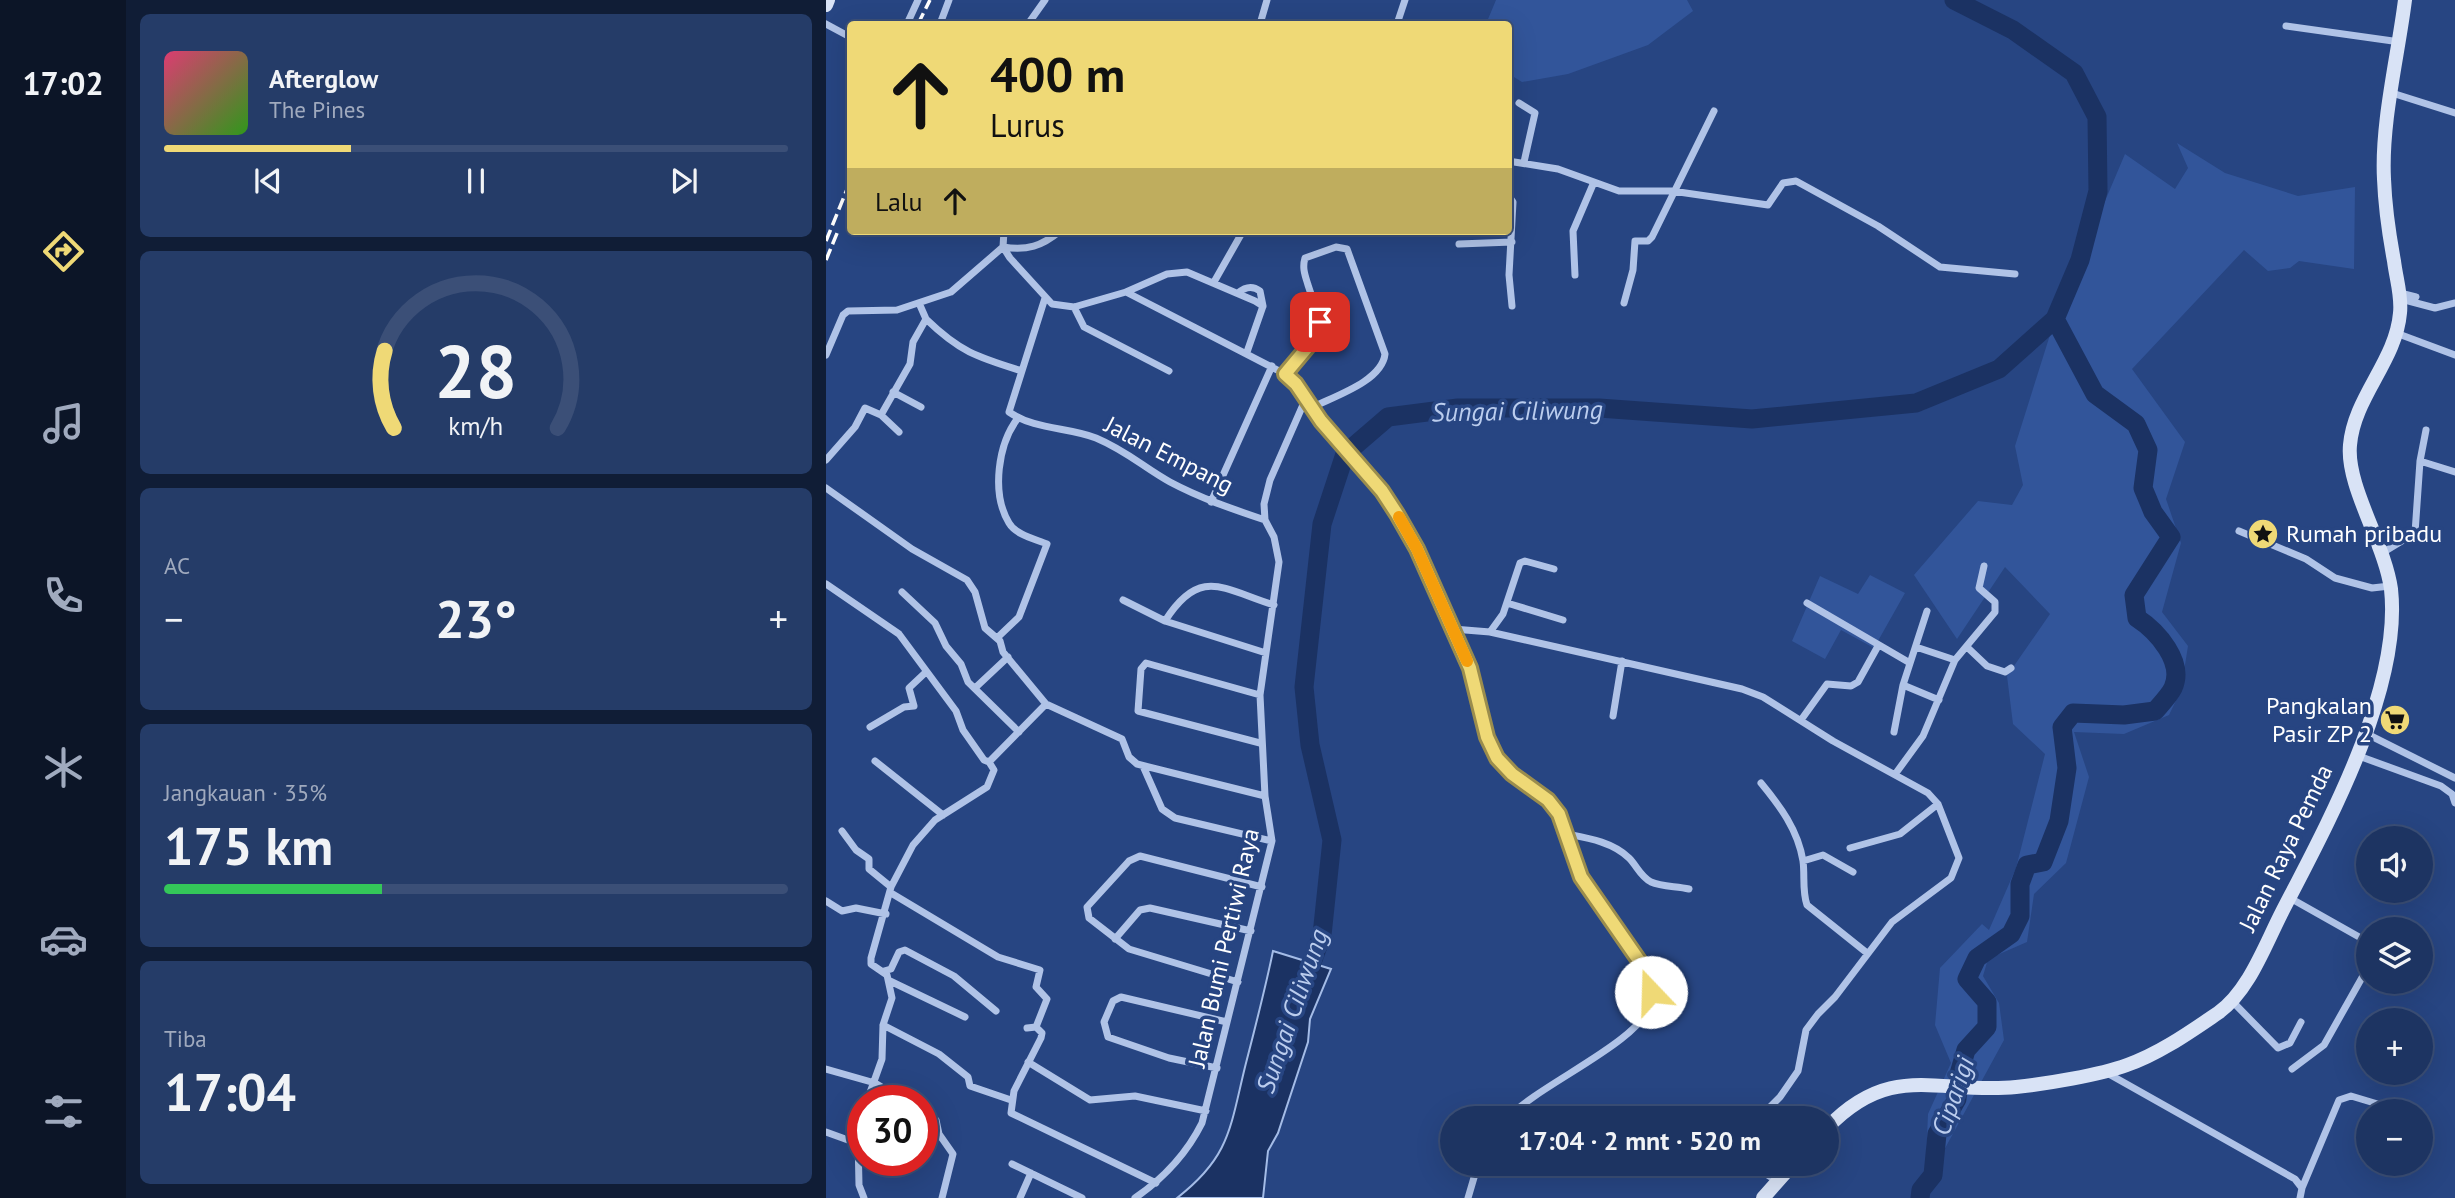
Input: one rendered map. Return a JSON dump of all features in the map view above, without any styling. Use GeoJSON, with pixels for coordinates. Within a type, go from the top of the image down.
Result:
{"type":"FeatureCollection","features":[{"type":"Feature","properties":{"kind":"main road"},"geometry":{"type":"LineString","coordinates":[[826,5],[828,0]]}},
{"type":"Feature","properties":{"kind":"main road","name":"Jalan Raya Pemda"},"geometry":{"type":"LineString","coordinates":[[1839,1119],[1872,1093],[1898,1085],[2035,1085],[2125,1066],[2159,1051],[2232,1000],[2330,820],[2364,732],[2388,659],[2393,624],[2390,586],[2382,553],[2350,463],[2349,448],[2360,407],[2396,333],[2400,296],[2384,177],[2385,135],[2405,0]]}},
{"type":"Feature","properties":{"kind":"main road"},"geometry":{"type":"LineString","coordinates":[[1763,1198],[1782,1176]]}},
{"type":"Feature","properties":{"kind":"street"},"geometry":{"type":"LineString","coordinates":[[908,21],[918,0]]}},
{"type":"Feature","properties":{"kind":"street"},"geometry":{"type":"LineString","coordinates":[[941,21],[949,0]]}},
{"type":"Feature","properties":{"kind":"street"},"geometry":{"type":"LineString","coordinates":[[1030,21],[1045,0]]}},
{"type":"Feature","properties":{"kind":"street"},"geometry":{"type":"LineString","coordinates":[[1262,21],[1267,0]]}},
{"type":"Feature","properties":{"kind":"street"},"geometry":{"type":"LineString","coordinates":[[1398,21],[1405,0]]}},
{"type":"Feature","properties":{"kind":"street"},"geometry":{"type":"LineString","coordinates":[[826,24],[847,35]]}},
{"type":"Feature","properties":{"kind":"street"},"geometry":{"type":"LineString","coordinates":[[2286,26],[2400,42]]}},
{"type":"Feature","properties":{"kind":"street"},"geometry":{"type":"LineString","coordinates":[[2392,93],[2455,113]]}},
{"type":"Feature","properties":{"kind":"street"},"geometry":{"type":"LineString","coordinates":[[1519,103],[1535,113],[1524,162]]}},
{"type":"Feature","properties":{"kind":"street"},"geometry":{"type":"LineString","coordinates":[[1624,303],[1633,270],[1635,241],[1650,240],[1714,111]]}},
{"type":"Feature","properties":{"kind":"street"},"geometry":{"type":"LineString","coordinates":[[1512,161],[1524,162],[1619,191],[1672,191],[1768,205],[1783,183],[1796,181],[1878,226],[1935,264],[1946,268],[2015,274]]}},
{"type":"Feature","properties":{"kind":"street"},"geometry":{"type":"LineString","coordinates":[[1575,275],[1573,232],[1594,182]]}},
{"type":"Feature","properties":{"kind":"street"},"geometry":{"type":"LineString","coordinates":[[1512,201],[1509,275],[1512,306]]}},
{"type":"Feature","properties":{"kind":"street"},"geometry":{"type":"LineString","coordinates":[[1004,235],[1003,247],[1022,275],[1045,298],[1063,307],[1074,307],[1126,292],[1178,272],[1198,275],[1263,306]]}},
{"type":"Feature","properties":{"kind":"street"},"geometry":{"type":"LineString","coordinates":[[826,355],[843,315],[848,311],[897,310],[951,292],[1003,247],[1029,249],[1045,244],[1055,235]]}},
{"type":"Feature","properties":{"kind":"street"},"geometry":{"type":"LineString","coordinates":[[1214,282],[1241,235]]}},
{"type":"Feature","properties":{"kind":"street"},"geometry":{"type":"LineString","coordinates":[[1459,244],[1512,242]]}},
{"type":"Feature","properties":{"kind":"street"},"geometry":{"type":"LineString","coordinates":[[1285,374],[1316,337],[1320,327],[1303,271],[1305,258],[1336,247],[1347,248],[1385,354],[1384,363],[1380,370],[1348,390],[1312,407]]}},
{"type":"Feature","properties":{"kind":"street"},"geometry":{"type":"LineString","coordinates":[[1238,293],[1243,288],[1256,288],[1260,291],[1263,306],[1247,352]]}},
{"type":"Feature","properties":{"kind":"street"},"geometry":{"type":"LineString","coordinates":[[1126,292],[1247,352],[1285,374],[1321,421],[1358,461],[1397,514],[1453,629],[1470,668],[1487,737],[1497,758],[1512,774],[1548,800],[1559,814],[1581,877],[1618,926],[1644,970],[1651,992],[1650,1004],[1641,1022],[1621,1041],[1533,1095],[1521,1106]]}},
{"type":"Feature","properties":{"kind":"street"},"geometry":{"type":"LineString","coordinates":[[2400,296],[2416,297]]}},
{"type":"Feature","properties":{"kind":"street"},"geometry":{"type":"LineString","coordinates":[[2400,296],[2435,308],[2455,303]]}},
{"type":"Feature","properties":{"kind":"street"},"geometry":{"type":"LineString","coordinates":[[997,638],[1019,617],[1047,544],[1019,532],[1009,523],[1002,499],[1001,459],[1008,431],[1018,418],[1009,411],[1045,298]]}},
{"type":"Feature","properties":{"kind":"street"},"geometry":{"type":"LineString","coordinates":[[919,303],[926,319],[953,345],[975,357],[1022,371]]}},
{"type":"Feature","properties":{"kind":"street"},"geometry":{"type":"LineString","coordinates":[[1074,307],[1084,327],[1169,371]]}},
{"type":"Feature","properties":{"kind":"street"},"geometry":{"type":"LineString","coordinates":[[881,415],[910,365],[913,342],[926,319]]}},
{"type":"Feature","properties":{"kind":"street"},"geometry":{"type":"LineString","coordinates":[[2396,333],[2455,355]]}},
{"type":"Feature","properties":{"kind":"street"},"geometry":{"type":"LineString","coordinates":[[1210,502],[1272,366]]}},
{"type":"Feature","properties":{"kind":"street"},"geometry":{"type":"LineString","coordinates":[[893,392],[921,407]]}},
{"type":"Feature","properties":{"kind":"street","name":"Jalan Bumi Pertiwi Raya"},"geometry":{"type":"LineString","coordinates":[[1135,1198],[1156,1183],[1189,1147],[1206,1111],[1272,841],[1260,743],[1260,695],[1279,562],[1274,537],[1265,520],[1264,504],[1270,480],[1306,398]]}},
{"type":"Feature","properties":{"kind":"street"},"geometry":{"type":"LineString","coordinates":[[826,460],[855,427],[865,408],[881,415],[899,432]]}},
{"type":"Feature","properties":{"kind":"street","name":"Jalan Empang"},"geometry":{"type":"LineString","coordinates":[[1018,418],[1092,437],[1132,454],[1168,481],[1210,502],[1265,520]]}},
{"type":"Feature","properties":{"kind":"street"},"geometry":{"type":"LineString","coordinates":[[2382,553],[2415,533],[2420,461],[2426,430]]}},
{"type":"Feature","properties":{"kind":"street"},"geometry":{"type":"LineString","coordinates":[[2420,461],[2455,472]]}},
{"type":"Feature","properties":{"kind":"street"},"geometry":{"type":"LineString","coordinates":[[826,488],[912,549],[967,580],[975,592],[985,628],[997,638],[1007,657],[1046,704],[1122,739],[1129,757],[1143,766],[1265,796]]}},
{"type":"Feature","properties":{"kind":"street"},"geometry":{"type":"LineString","coordinates":[[2239,531],[2305,559],[2335,578],[2372,588],[2390,586]]}},
{"type":"Feature","properties":{"kind":"street"},"geometry":{"type":"LineString","coordinates":[[1490,632],[1507,603],[1520,563],[1525,561],[1554,569]]}},
{"type":"Feature","properties":{"kind":"street"},"geometry":{"type":"LineString","coordinates":[[1896,773],[1918,745],[1955,660],[1992,618],[1997,606],[1979,588],[1984,566]]}},
{"type":"Feature","properties":{"kind":"street"},"geometry":{"type":"LineString","coordinates":[[826,584],[899,634],[956,711],[981,756],[994,770],[987,787],[943,815],[919,836],[891,890],[871,958],[872,964],[884,971],[890,981],[892,998],[883,1025],[882,1059],[875,1083]]}},
{"type":"Feature","properties":{"kind":"street"},"geometry":{"type":"LineString","coordinates":[[1165,621],[1189,592],[1205,585],[1274,605]]}},
{"type":"Feature","properties":{"kind":"street"},"geometry":{"type":"LineString","coordinates":[[902,592],[935,623],[946,646],[961,664],[975,688],[1019,732]]}},
{"type":"Feature","properties":{"kind":"street"},"geometry":{"type":"LineString","coordinates":[[1123,600],[1165,621],[1266,653]]}},
{"type":"Feature","properties":{"kind":"street"},"geometry":{"type":"LineString","coordinates":[[1507,603],[1563,620]]}},
{"type":"Feature","properties":{"kind":"street"},"geometry":{"type":"LineString","coordinates":[[1807,603],[1910,663]]}},
{"type":"Feature","properties":{"kind":"street"},"geometry":{"type":"LineString","coordinates":[[1894,732],[1903,685],[1927,611]]}},
{"type":"Feature","properties":{"kind":"street"},"geometry":{"type":"LineString","coordinates":[[1453,629],[1490,632],[1752,692],[1896,773],[1928,793],[1938,804],[1959,858],[1951,878],[1892,922],[1806,1030],[1798,1071],[1771,1106]]}},
{"type":"Feature","properties":{"kind":"street"},"geometry":{"type":"LineString","coordinates":[[1801,720],[1826,684],[1851,686],[1858,682],[1878,646]]}},
{"type":"Feature","properties":{"kind":"street"},"geometry":{"type":"LineString","coordinates":[[1916,647],[1955,660]]}},
{"type":"Feature","properties":{"kind":"street"},"geometry":{"type":"LineString","coordinates":[[1967,647],[1993,670],[2005,673],[2011,668]]}},
{"type":"Feature","properties":{"kind":"street"},"geometry":{"type":"LineString","coordinates":[[975,688],[1007,657]]}},
{"type":"Feature","properties":{"kind":"street"},"geometry":{"type":"LineString","coordinates":[[1613,716],[1622,661]]}},
{"type":"Feature","properties":{"kind":"street"},"geometry":{"type":"LineString","coordinates":[[1260,695],[1146,663],[1141,669],[1138,712],[1260,743]]}},
{"type":"Feature","properties":{"kind":"street"},"geometry":{"type":"LineString","coordinates":[[870,727],[904,707],[914,706],[909,688],[926,672]]}},
{"type":"Feature","properties":{"kind":"street"},"geometry":{"type":"LineString","coordinates":[[1903,685],[1938,700]]}},
{"type":"Feature","properties":{"kind":"street"},"geometry":{"type":"LineString","coordinates":[[989,762],[1046,704]]}},
{"type":"Feature","properties":{"kind":"street"},"geometry":{"type":"LineString","coordinates":[[2364,732],[2455,778]]}},
{"type":"Feature","properties":{"kind":"street"},"geometry":{"type":"LineString","coordinates":[[2356,754],[2423,778],[2452,794],[2455,803]]}},
{"type":"Feature","properties":{"kind":"street"},"geometry":{"type":"LineString","coordinates":[[875,761],[943,815]]}},
{"type":"Feature","properties":{"kind":"street"},"geometry":{"type":"LineString","coordinates":[[2423,778],[2429,763]]}},
{"type":"Feature","properties":{"kind":"street"},"geometry":{"type":"LineString","coordinates":[[1143,766],[1162,809],[1175,818],[1272,841]]}},
{"type":"Feature","properties":{"kind":"street"},"geometry":{"type":"LineString","coordinates":[[1761,783],[1779,805],[1797,835],[1803,862],[1804,897],[1807,905],[1867,953]]}},
{"type":"Feature","properties":{"kind":"street"},"geometry":{"type":"LineString","coordinates":[[1850,848],[1900,834],[1938,804]]}},
{"type":"Feature","properties":{"kind":"street"},"geometry":{"type":"LineString","coordinates":[[842,831],[856,850],[869,859],[869,869],[891,890],[998,957],[1040,971],[1036,987],[1047,999],[1036,1027]]}},
{"type":"Feature","properties":{"kind":"street"},"geometry":{"type":"LineString","coordinates":[[1567,834],[1589,838],[1617,850],[1629,859],[1642,877],[1651,882],[1689,889]]}},
{"type":"Feature","properties":{"kind":"street"},"geometry":{"type":"LineString","coordinates":[[1803,862],[1823,855],[1853,872]]}},
{"type":"Feature","properties":{"kind":"street"},"geometry":{"type":"LineString","coordinates":[[1238,982],[1129,948],[1089,918],[1087,906],[1135,857],[1262,887]]}},
{"type":"Feature","properties":{"kind":"street"},"geometry":{"type":"LineString","coordinates":[[2289,898],[2356,935]]}},
{"type":"Feature","properties":{"kind":"street"},"geometry":{"type":"LineString","coordinates":[[826,901],[842,911],[856,908],[886,914]]}},
{"type":"Feature","properties":{"kind":"street"},"geometry":{"type":"LineString","coordinates":[[1115,939],[1144,908],[1158,908],[1251,931]]}},
{"type":"Feature","properties":{"kind":"street"},"geometry":{"type":"LineString","coordinates":[[884,971],[891,969],[900,952],[905,950],[954,976],[996,1011]]}},
{"type":"Feature","properties":{"kind":"street"},"geometry":{"type":"LineString","coordinates":[[890,981],[965,1017]]}},
{"type":"Feature","properties":{"kind":"street"},"geometry":{"type":"LineString","coordinates":[[2292,1069],[2324,1045],[2356,988]]}},
{"type":"Feature","properties":{"kind":"street"},"geometry":{"type":"LineString","coordinates":[[1217,1068],[1170,1058],[1108,1037],[1104,1022],[1113,1001],[1121,997],[1227,1022]]}},
{"type":"Feature","properties":{"kind":"street"},"geometry":{"type":"LineString","coordinates":[[2232,1000],[2278,1048],[2290,1043],[2301,1022]]}},
{"type":"Feature","properties":{"kind":"street"},"geometry":{"type":"LineString","coordinates":[[883,1025],[946,1058],[968,1077],[970,1086],[1011,1100]]}},
{"type":"Feature","properties":{"kind":"street"},"geometry":{"type":"LineString","coordinates":[[1027,1028],[1036,1027]]}},
{"type":"Feature","properties":{"kind":"street"},"geometry":{"type":"LineString","coordinates":[[1036,1027],[1042,1033],[1041,1038],[1009,1109],[1017,1117],[1156,1183]]}},
{"type":"Feature","properties":{"kind":"street"},"geometry":{"type":"LineString","coordinates":[[1028,1062],[1062,1086],[1090,1100],[1135,1096],[1206,1111]]}},
{"type":"Feature","properties":{"kind":"street"},"geometry":{"type":"LineString","coordinates":[[826,1069],[878,1085]]}},
{"type":"Feature","properties":{"kind":"street"},"geometry":{"type":"LineString","coordinates":[[2103,1071],[2295,1179],[2302,1188]]}},
{"type":"Feature","properties":{"kind":"street"},"geometry":{"type":"LineString","coordinates":[[2300,1198],[2339,1100],[2351,1096],[2361,1099]]}},
{"type":"Feature","properties":{"kind":"street"},"geometry":{"type":"LineString","coordinates":[[938,1129],[953,1154],[942,1198]]}},
{"type":"Feature","properties":{"kind":"street"},"geometry":{"type":"LineString","coordinates":[[826,1132],[847,1140]]}},
{"type":"Feature","properties":{"kind":"street"},"geometry":{"type":"LineString","coordinates":[[1012,1164],[1082,1198]]}},
{"type":"Feature","properties":{"kind":"street"},"geometry":{"type":"LineString","coordinates":[[1020,1198],[1031,1173]]}},
{"type":"Feature","properties":{"kind":"street"},"geometry":{"type":"LineString","coordinates":[[859,1176],[864,1198]]}},
{"type":"Feature","properties":{"kind":"street"},"geometry":{"type":"LineString","coordinates":[[1468,1198],[1474,1176]]}},
{"type":"Feature","properties":{"kind":"street"},"geometry":{"type":"LineString","coordinates":[[1769,1176],[1777,1181]]}},
{"type":"Feature","properties":{"kind":"shaded area"},"geometry":{"type":"Polygon","coordinates":[[[1496,0],[1687,0],[1693,11],[1648,45],[1568,74],[1522,82],[1512,76],[1512,21],[1487,21],[1496,0]]]}},
{"type":"Feature","properties":{"kind":"shaded area"},"geometry":{"type":"Polygon","coordinates":[[[2177,143],[2225,173],[2298,196],[2355,187],[2354,269],[2299,261],[2290,268],[2268,271],[2244,250],[2132,369],[2185,442],[2166,499],[2181,543],[2162,612],[2188,646],[2181,690],[2169,715],[2124,734],[2074,732],[2089,777],[2066,863],[2034,894],[2027,942],[1988,959],[1983,976],[1999,1003],[2004,1040],[1925,1185],[1928,1114],[1951,1063],[1935,1025],[1940,968],[1982,924],[1989,930],[2016,868],[2045,754],[2013,724],[2007,676],[2050,614],[2005,567],[1957,639],[1914,575],[1978,501],[2012,505],[2023,485],[2015,446],[2055,319],[2125,154],[2175,189],[2188,168],[2177,143]]]}},
{"type":"Feature","properties":{"kind":"shaded area"},"geometry":{"type":"Polygon","coordinates":[[[1870,575],[1905,593],[1874,648],[1841,630],[1825,659],[1792,641],[1820,576],[1858,594],[1870,575]]]}},
{"type":"Feature","properties":{"kind":"water"},"geometry":{"type":"Polygon","coordinates":[[[1273,951],[1331,969],[1310,1019],[1308,1042],[1278,1133],[1268,1151],[1263,1198],[1177,1198],[1208,1169],[1225,1140],[1236,1107],[1273,951]]]}},
{"type":"Feature","properties":{"kind":"waterway","name":"Sungai Ciliwung"},"geometry":{"type":"LineString","coordinates":[[1303,987],[1322,935],[1332,840],[1310,745],[1304,687],[1322,524],[1345,454],[1388,417],[1458,408],[1599,408],[1752,419],[1916,403],[1999,369],[2055,319],[2080,260],[2098,191],[2097,117],[2074,73],[2013,30],[1954,0]]}},
{"type":"Feature","properties":{"kind":"waterway","name":"Ciparigi"},"geometry":{"type":"LineString","coordinates":[[1920,1198],[1921,1190],[1933,1175],[1937,1134],[1957,1099],[1959,1074],[1966,1050],[1987,1027],[1987,1002],[1967,979],[1977,958],[2011,934],[2020,916],[2020,884],[2027,865],[2043,862],[2059,821],[2067,768],[2062,727],[2073,713],[2124,715],[2155,711],[2173,688],[2176,678],[2167,648],[2153,631],[2137,618],[2134,595],[2171,537],[2153,512],[2143,488],[2148,450],[2136,424],[2095,394],[2055,319]]}},
{"type":"Feature","properties":{"kind":"railway"},"geometry":{"type":"LineString","coordinates":[[920,21],[930,0]]}},
{"type":"Feature","properties":{"kind":"railway"},"geometry":{"type":"LineString","coordinates":[[826,241],[847,189]]}},
{"type":"Feature","properties":{"kind":"railway"},"geometry":{"type":"LineString","coordinates":[[826,260],[838,231]]}},
{"type":"Feature","properties":{"kind":"slow traffic"},"geometry":{"type":"LineString","coordinates":[[1399,517],[1417,549],[1467,661]]}},
{"type":"Feature","properties":{"kind":"place","name":"Rumah pribadu"},"geometry":{"type":"Point","coordinates":[2263,534]}},
{"type":"Feature","properties":{"kind":"place","name":"Pangkalan Pasir ZP 2"},"geometry":{"type":"Point","coordinates":[2395,720]}},
{"type":"Feature","properties":{"kind":"route"},"geometry":{"type":"LineString","coordinates":[[1320,322],[1316,337],[1285,374],[1296,384],[1321,421],[1382,491],[1397,514],[1417,549],[1470,668],[1487,737],[1497,758],[1512,774],[1548,800],[1559,814],[1581,877],[1595,900],[1618,926],[1640,962],[1651,992]]}}]}
